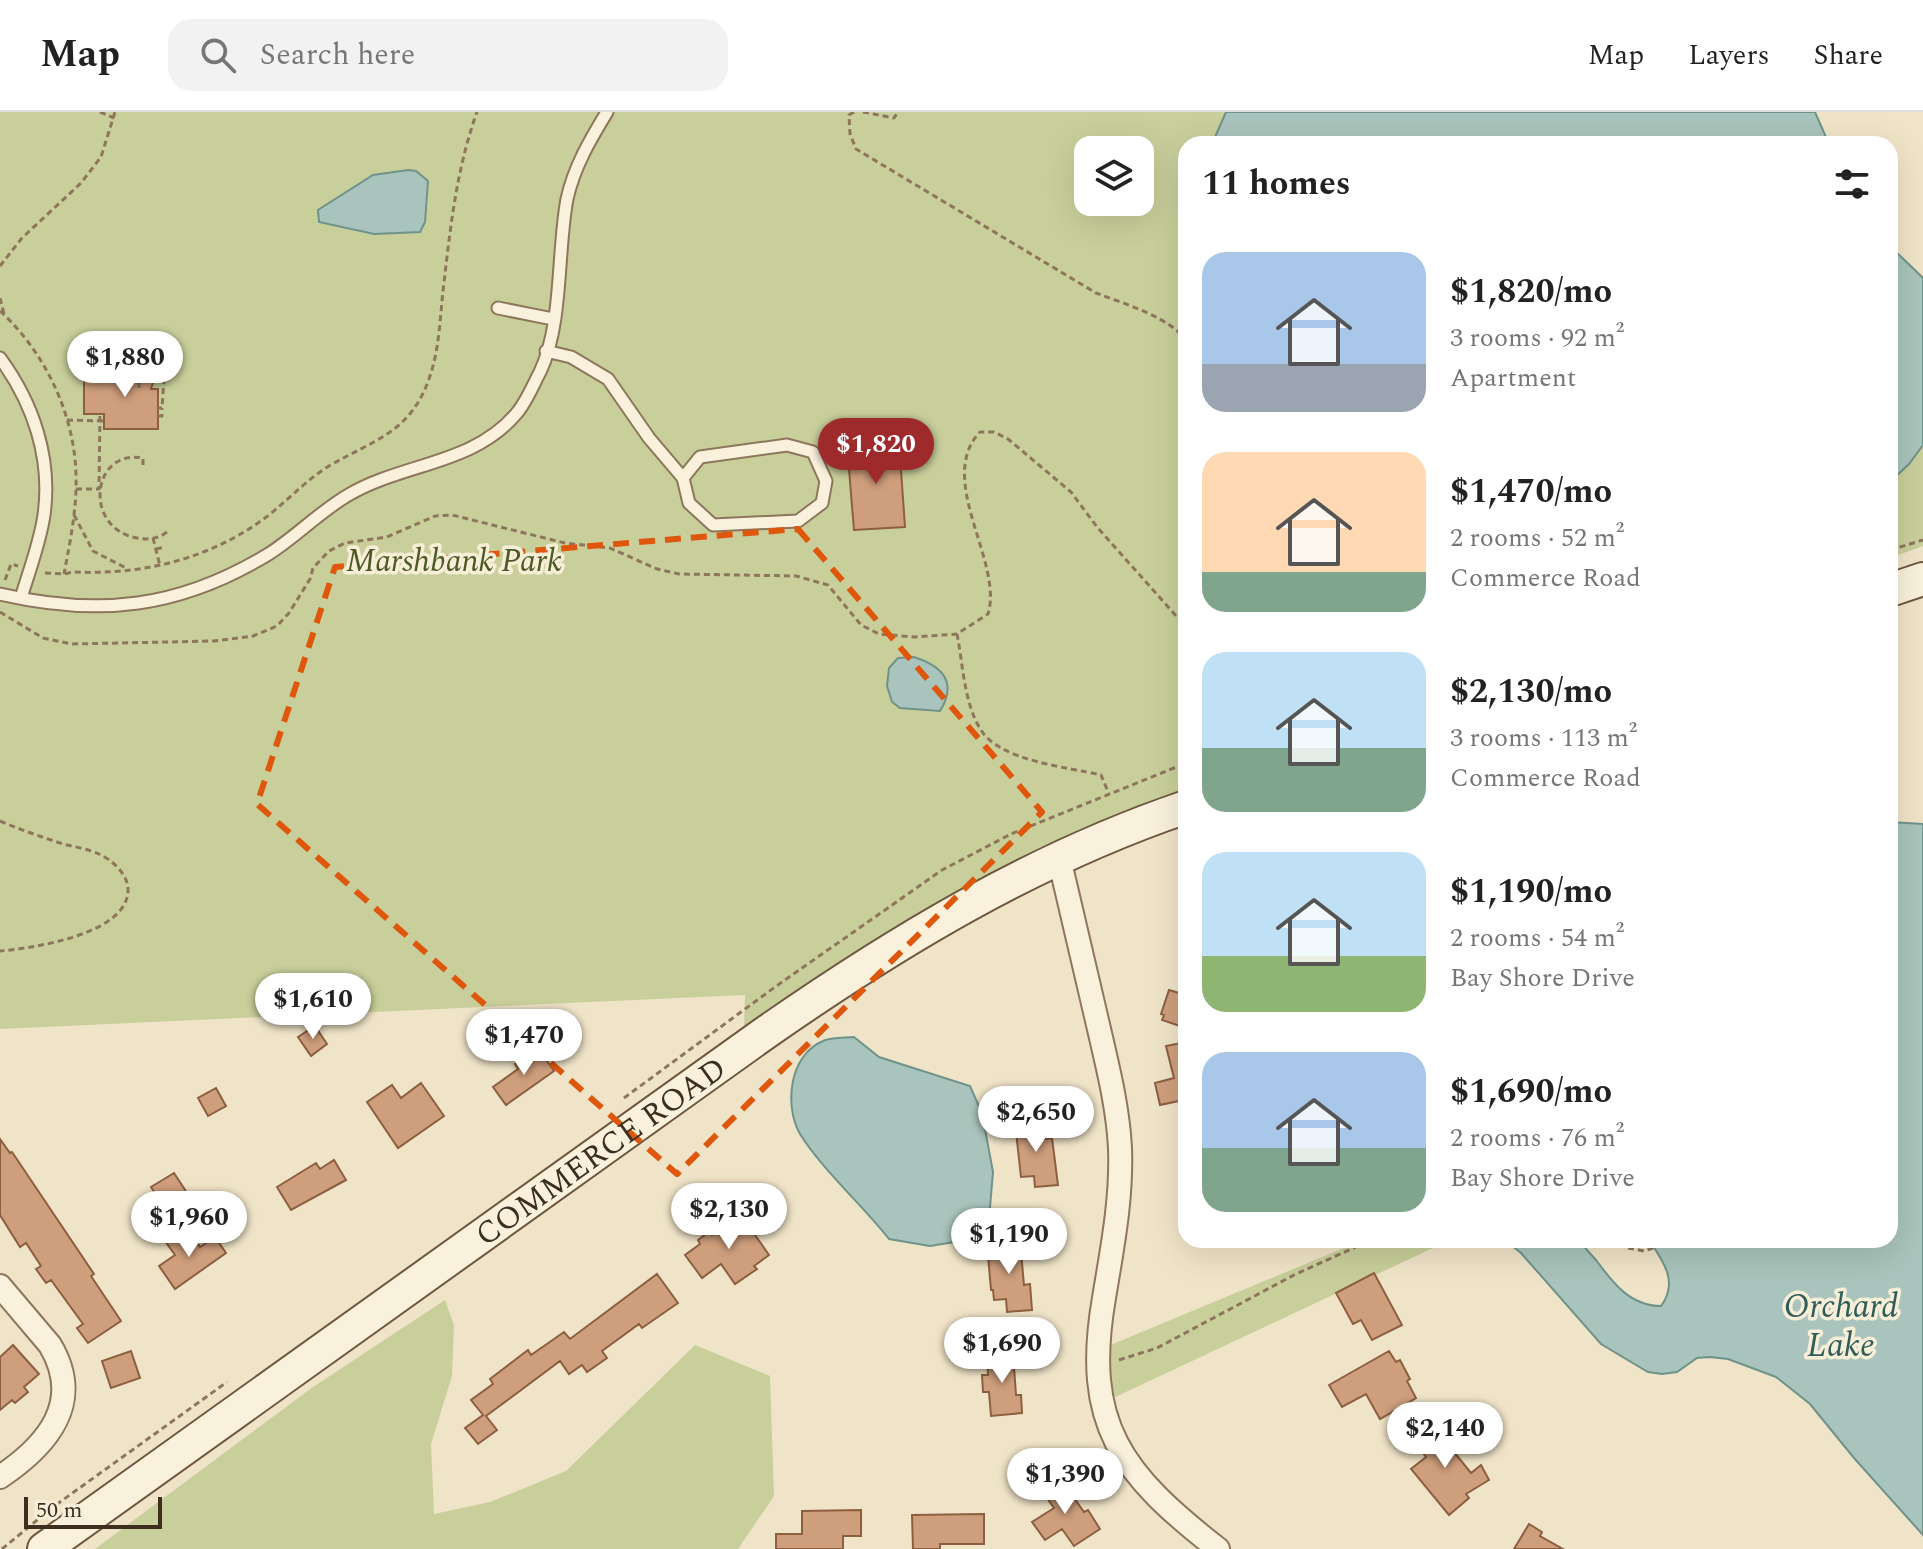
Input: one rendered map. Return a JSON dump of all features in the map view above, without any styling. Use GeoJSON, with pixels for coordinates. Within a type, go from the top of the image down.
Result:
{"type":"FeatureCollection","features":[{"type":"Feature","properties":{"kind":"main road"},"geometry":{"type":"LineString","coordinates":[[1898,588],[1923,580]]}},
{"type":"Feature","properties":{"kind":"main road","name":"COMMERCE ROAD"},"geometry":{"type":"LineString","coordinates":[[44,1549],[830,987],[946,915],[1090,843],[1178,810]]}},
{"type":"Feature","properties":{"kind":"street"},"geometry":{"type":"LineString","coordinates":[[1059,858],[1112,1088],[1120,1150],[1114,1245],[1098,1334],[1097,1365],[1104,1412],[1121,1451],[1161,1501],[1218,1549]]}},
{"type":"Feature","properties":{"kind":"street"},"geometry":{"type":"LineString","coordinates":[[0,1286],[50,1345],[57,1356],[64,1385],[64,1399],[53,1428],[36,1448],[0,1477]]}},
{"type":"Feature","properties":{"kind":"lane"},"geometry":{"type":"LineString","coordinates":[[0,594],[80,606],[136,605],[181,595],[229,576],[269,554],[349,495],[384,478],[454,457],[485,442],[517,413],[541,369],[553,319],[567,198],[583,150],[607,112]]}},
{"type":"Feature","properties":{"kind":"lane"},"geometry":{"type":"LineString","coordinates":[[498,308],[553,319]]}},
{"type":"Feature","properties":{"kind":"lane"},"geometry":{"type":"LineString","coordinates":[[546,351],[571,357],[608,379],[649,438],[683,478],[689,503],[713,525],[798,521],[822,503],[826,481],[813,452],[787,445],[700,457],[683,478]]}},
{"type":"Feature","properties":{"kind":"lane"},"geometry":{"type":"LineString","coordinates":[[0,358],[13,375],[28,406],[41,441],[46,475],[44,517],[21,598]]}},
{"type":"Feature","properties":{"kind":"path"},"geometry":{"type":"LineString","coordinates":[[0,266],[22,238],[81,183],[101,157],[115,115],[100,112]]}},
{"type":"Feature","properties":{"kind":"path"},"geometry":{"type":"LineString","coordinates":[[0,594],[11,564],[64,574],[132,570],[160,566],[206,552],[258,523],[306,482],[329,466],[377,442],[410,415],[431,374],[457,182],[477,112]]}},
{"type":"Feature","properties":{"kind":"path"},"geometry":{"type":"LineString","coordinates":[[863,112],[894,118],[898,112]]}},
{"type":"Feature","properties":{"kind":"path"},"geometry":{"type":"LineString","coordinates":[[851,113],[850,134],[856,149],[1096,293],[1178,330]]}},
{"type":"Feature","properties":{"kind":"path"},"geometry":{"type":"LineString","coordinates":[[0,298],[5,316]]}},
{"type":"Feature","properties":{"kind":"path"},"geometry":{"type":"LineString","coordinates":[[0,311],[20,332],[51,378],[67,420],[76,489],[64,574]]}},
{"type":"Feature","properties":{"kind":"path"},"geometry":{"type":"LineString","coordinates":[[155,373],[164,379],[160,408],[162,416],[158,416]]}},
{"type":"Feature","properties":{"kind":"path"},"geometry":{"type":"LineString","coordinates":[[139,382],[139,389]]}},
{"type":"Feature","properties":{"kind":"path"},"geometry":{"type":"LineString","coordinates":[[100,414],[99,489],[105,520],[116,532],[132,538],[153,538],[167,532]]}},
{"type":"Feature","properties":{"kind":"path"},"geometry":{"type":"LineString","coordinates":[[67,420],[102,421]]}},
{"type":"Feature","properties":{"kind":"path"},"geometry":{"type":"LineString","coordinates":[[0,612],[43,638],[72,644],[184,639],[214,641],[253,636],[277,626],[289,613],[310,579],[313,568],[329,551],[345,543],[387,537],[435,516],[452,515],[565,543],[610,548],[657,569],[679,574],[810,578],[828,585],[861,625],[879,634],[915,637],[957,634],[988,614],[992,603],[991,586],[972,522],[966,468],[969,447],[980,432],[994,432],[1008,439],[1071,492],[1097,527],[1178,618]]}},
{"type":"Feature","properties":{"kind":"path"},"geometry":{"type":"LineString","coordinates":[[99,489],[115,463],[133,456],[143,458],[143,465]]}},
{"type":"Feature","properties":{"kind":"path"},"geometry":{"type":"LineString","coordinates":[[76,489],[99,489]]}},
{"type":"Feature","properties":{"kind":"path"},"geometry":{"type":"LineString","coordinates":[[74,515],[93,551],[132,570]]}},
{"type":"Feature","properties":{"kind":"path"},"geometry":{"type":"LineString","coordinates":[[153,538],[160,566]]}},
{"type":"Feature","properties":{"kind":"path"},"geometry":{"type":"LineString","coordinates":[[1898,548],[1923,540]]}},
{"type":"Feature","properties":{"kind":"path"},"geometry":{"type":"LineString","coordinates":[[156,549],[165,547]]}},
{"type":"Feature","properties":{"kind":"path"},"geometry":{"type":"LineString","coordinates":[[957,634],[972,709],[982,732],[990,741],[1004,750],[1033,760],[1101,775],[1109,794]]}},
{"type":"Feature","properties":{"kind":"path"},"geometry":{"type":"LineString","coordinates":[[624,1098],[942,870],[1000,839],[1178,766]]}},
{"type":"Feature","properties":{"kind":"path"},"geometry":{"type":"LineString","coordinates":[[0,821],[99,854],[119,868],[128,883],[128,899],[111,922],[66,939],[26,949],[0,951]]}},
{"type":"Feature","properties":{"kind":"path"},"geometry":{"type":"LineString","coordinates":[[1097,1365],[1157,1348],[1294,1275],[1353,1248]]}},
{"type":"Feature","properties":{"kind":"path"},"geometry":{"type":"LineString","coordinates":[[1628,1248],[1644,1251],[1654,1248]]}},
{"type":"Feature","properties":{"kind":"path"},"geometry":{"type":"LineString","coordinates":[[2,1549],[53,1507],[227,1382]]}},
{"type":"Feature","properties":{"kind":"highlighted area"},"geometry":{"type":"Polygon","coordinates":[[[798,529],[1042,812],[677,1174],[257,804],[335,567],[798,529]]]}},
{"type":"Feature","properties":{"kind":"green space","name":"Marshbank Park"},"geometry":{"type":"Polygon","coordinates":[[[0,112],[1815,112],[1826,136],[1178,136],[1178,792],[1069,835],[956,891],[848,956],[744,1026],[745,995],[0,1029],[0,112]]]}},
{"type":"Feature","properties":{"kind":"green space"},"geometry":{"type":"Polygon","coordinates":[[[1898,254],[1923,278],[1923,546],[1898,555],[1898,254]]]}},
{"type":"Feature","properties":{"kind":"green space"},"geometry":{"type":"Polygon","coordinates":[[[1344,1248],[1433,1248],[1111,1399],[1108,1346],[1344,1248]]]}},
{"type":"Feature","properties":{"kind":"green space"},"geometry":{"type":"Polygon","coordinates":[[[445,1300],[454,1325],[452,1376],[431,1444],[434,1514],[490,1502],[566,1471],[695,1345],[770,1376],[774,1496],[738,1549],[95,1549],[313,1387],[445,1300]]]}},
{"type":"Feature","properties":{"kind":"water"},"geometry":{"type":"Polygon","coordinates":[[[1226,112],[1815,112],[1826,136],[1216,136],[1226,112]]]}},
{"type":"Feature","properties":{"kind":"water"},"geometry":{"type":"Polygon","coordinates":[[[416,171],[428,181],[425,222],[420,232],[374,234],[319,222],[318,210],[373,175],[416,171]]]}},
{"type":"Feature","properties":{"kind":"water"},"geometry":{"type":"Polygon","coordinates":[[[1898,254],[1923,278],[1923,445],[1898,474],[1898,254]]]}},
{"type":"Feature","properties":{"kind":"water"},"geometry":{"type":"Polygon","coordinates":[[[914,657],[932,665],[944,676],[947,692],[940,711],[900,708],[892,702],[887,686],[889,668],[898,658],[914,657]]]}},
{"type":"Feature","properties":{"kind":"water","name":"Orchard Lake"},"geometry":{"type":"Polygon","coordinates":[[[1898,822],[1923,824],[1923,1535],[1810,1404],[1776,1377],[1728,1359],[1710,1357],[1697,1358],[1677,1372],[1648,1372],[1601,1344],[1515,1248],[1585,1248],[1623,1292],[1650,1305],[1661,1306],[1669,1289],[1664,1264],[1654,1248],[1898,1248],[1898,822]]]}},
{"type":"Feature","properties":{"kind":"water"},"geometry":{"type":"Polygon","coordinates":[[[854,1037],[879,1057],[970,1086],[982,1113],[993,1172],[989,1219],[973,1239],[930,1246],[889,1239],[800,1134],[791,1096],[797,1069],[803,1058],[823,1041],[854,1037]]]}},
{"type":"Feature","properties":{"kind":"building"},"geometry":{"type":"Polygon","coordinates":[[[134,359],[158,366],[151,389],[158,389],[158,429],[104,429],[104,414],[84,414],[84,379],[128,379],[134,359]]]}},
{"type":"Feature","properties":{"kind":"building"},"geometry":{"type":"Polygon","coordinates":[[[899,442],[905,527],[854,530],[847,445],[899,442]]]}},
{"type":"Feature","properties":{"kind":"building"},"geometry":{"type":"Polygon","coordinates":[[[1169,990],[1178,993],[1178,1025],[1162,1020],[1164,1015],[1161,1014],[1169,990]]]}},
{"type":"Feature","properties":{"kind":"building"},"geometry":{"type":"Polygon","coordinates":[[[315,1026],[327,1044],[311,1056],[298,1037],[315,1026]]]}},
{"type":"Feature","properties":{"kind":"building"},"geometry":{"type":"Polygon","coordinates":[[[1178,1044],[1178,1101],[1160,1105],[1155,1083],[1174,1078],[1166,1046],[1178,1044]]]}},
{"type":"Feature","properties":{"kind":"building"},"geometry":{"type":"Polygon","coordinates":[[[538,1048],[554,1071],[506,1105],[493,1087],[518,1069],[515,1064],[538,1048]]]}},
{"type":"Feature","properties":{"kind":"building"},"geometry":{"type":"Polygon","coordinates":[[[421,1083],[444,1116],[398,1148],[367,1102],[392,1085],[401,1098],[421,1083]]]}},
{"type":"Feature","properties":{"kind":"building"},"geometry":{"type":"Polygon","coordinates":[[[216,1088],[226,1106],[208,1116],[198,1098],[216,1088]]]}},
{"type":"Feature","properties":{"kind":"building"},"geometry":{"type":"Polygon","coordinates":[[[1042,1120],[1044,1139],[1052,1138],[1058,1185],[1035,1187],[1034,1176],[1021,1177],[1015,1123],[1042,1120]]]}},
{"type":"Feature","properties":{"kind":"building"},"geometry":{"type":"Polygon","coordinates":[[[0,1139],[12,1152],[94,1274],[91,1276],[121,1321],[88,1343],[77,1328],[83,1324],[51,1280],[46,1283],[36,1269],[41,1266],[26,1243],[20,1247],[0,1215],[0,1139]]]}},
{"type":"Feature","properties":{"kind":"building"},"geometry":{"type":"Polygon","coordinates":[[[334,1160],[346,1180],[291,1210],[277,1187],[316,1163],[320,1169],[334,1160]]]}},
{"type":"Feature","properties":{"kind":"building"},"geometry":{"type":"Polygon","coordinates":[[[174,1173],[191,1199],[167,1213],[151,1187],[174,1173]]]}},
{"type":"Feature","properties":{"kind":"building"},"geometry":{"type":"Polygon","coordinates":[[[741,1215],[769,1255],[754,1266],[757,1269],[735,1284],[721,1264],[702,1278],[685,1255],[700,1244],[698,1240],[710,1231],[712,1235],[741,1215]]]}},
{"type":"Feature","properties":{"kind":"building"},"geometry":{"type":"Polygon","coordinates":[[[180,1231],[189,1245],[196,1241],[200,1247],[215,1237],[226,1253],[175,1289],[159,1266],[175,1255],[165,1241],[180,1231]]]}},
{"type":"Feature","properties":{"kind":"building"},"geometry":{"type":"Polygon","coordinates":[[[1020,1241],[1024,1285],[1030,1284],[1032,1310],[1007,1312],[1006,1299],[994,1300],[991,1290],[987,1244],[1020,1241]]]}},
{"type":"Feature","properties":{"kind":"building"},"geometry":{"type":"Polygon","coordinates":[[[1374,1273],[1402,1325],[1372,1340],[1361,1320],[1353,1324],[1336,1293],[1374,1273]]]}},
{"type":"Feature","properties":{"kind":"building"},"geometry":{"type":"Polygon","coordinates":[[[657,1274],[678,1303],[642,1328],[639,1324],[602,1351],[607,1358],[587,1372],[582,1365],[569,1374],[560,1361],[486,1416],[497,1430],[478,1444],[465,1428],[483,1415],[471,1400],[493,1384],[490,1379],[528,1350],[531,1355],[564,1332],[570,1339],[657,1274]]]}},
{"type":"Feature","properties":{"kind":"building"},"geometry":{"type":"Polygon","coordinates":[[[13,1345],[39,1374],[24,1387],[28,1392],[0,1410],[0,1357],[13,1345]]]}},
{"type":"Feature","properties":{"kind":"building"},"geometry":{"type":"Polygon","coordinates":[[[131,1351],[140,1378],[111,1388],[102,1361],[131,1351]]]}},
{"type":"Feature","properties":{"kind":"building"},"geometry":{"type":"Polygon","coordinates":[[[1389,1351],[1396,1362],[1400,1360],[1416,1398],[1380,1419],[1366,1394],[1342,1407],[1329,1385],[1389,1351]]]}},
{"type":"Feature","properties":{"kind":"building"},"geometry":{"type":"Polygon","coordinates":[[[1013,1353],[1016,1395],[1021,1395],[1022,1413],[991,1416],[989,1392],[983,1392],[982,1375],[988,1375],[987,1355],[1013,1353]]]}},
{"type":"Feature","properties":{"kind":"building"},"geometry":{"type":"Polygon","coordinates":[[[1427,1419],[1471,1473],[1481,1465],[1489,1480],[1466,1494],[1469,1498],[1449,1515],[1411,1469],[1426,1457],[1420,1449],[1425,1445],[1413,1430],[1427,1419]]]}},
{"type":"Feature","properties":{"kind":"building"},"geometry":{"type":"Polygon","coordinates":[[[1060,1478],[1100,1529],[1074,1546],[1062,1529],[1045,1540],[1032,1522],[1054,1508],[1042,1491],[1060,1478]]]}},
{"type":"Feature","properties":{"kind":"building"},"geometry":{"type":"Polygon","coordinates":[[[861,1510],[861,1536],[843,1536],[843,1549],[776,1549],[776,1534],[802,1534],[802,1511],[861,1510]]]}},
{"type":"Feature","properties":{"kind":"building"},"geometry":{"type":"Polygon","coordinates":[[[984,1514],[984,1544],[940,1544],[940,1549],[913,1549],[912,1515],[984,1514]]]}},
{"type":"Feature","properties":{"kind":"building"},"geometry":{"type":"Polygon","coordinates":[[[1529,1524],[1542,1532],[1540,1536],[1563,1549],[1514,1549],[1529,1524]]]}}]}
